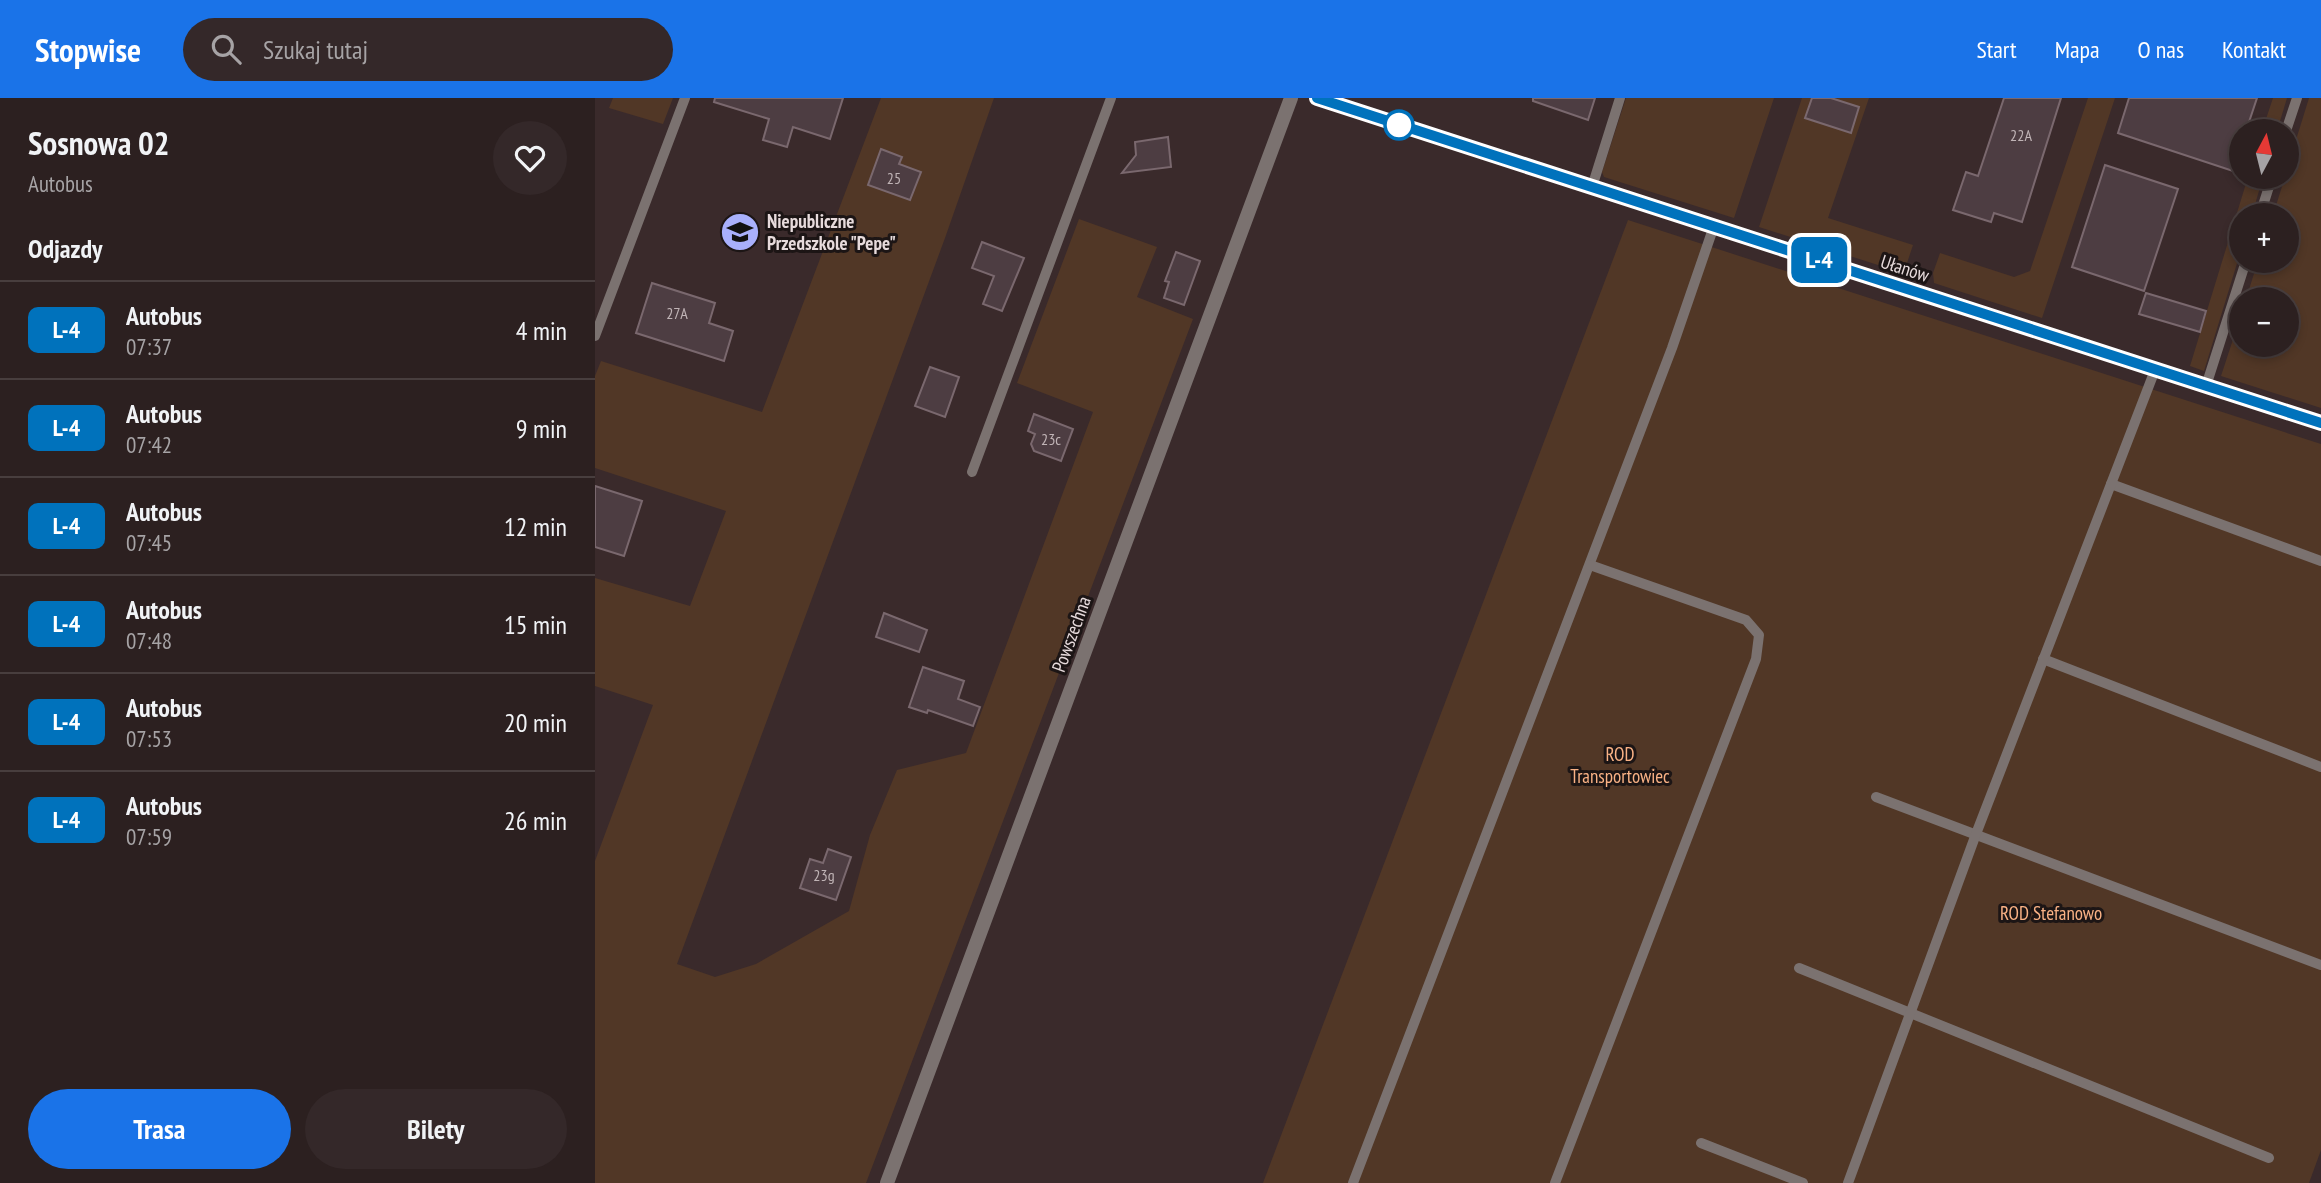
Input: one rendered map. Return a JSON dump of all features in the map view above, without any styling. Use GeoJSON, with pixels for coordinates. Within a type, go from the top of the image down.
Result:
{"type":"FeatureCollection","features":[{"type":"Feature","properties":{"kind":"street","name":"Powszechna"},"geometry":{"type":"LineString","coordinates":[[887,1183],[1291,98]]}},
{"type":"Feature","properties":{"kind":"street","name":"Ułanów"},"geometry":{"type":"LineString","coordinates":[[1317,98],[2321,423]]}},
{"type":"Feature","properties":{"kind":"lane"},"geometry":{"type":"LineString","coordinates":[[595,336],[685,98]]}},
{"type":"Feature","properties":{"kind":"lane"},"geometry":{"type":"LineString","coordinates":[[972,472],[1111,98]]}},
{"type":"Feature","properties":{"kind":"lane"},"geometry":{"type":"LineString","coordinates":[[1592,187],[1621,98]]}},
{"type":"Feature","properties":{"kind":"lane"},"geometry":{"type":"LineString","coordinates":[[2290,119],[2297,98]]}},
{"type":"Feature","properties":{"kind":"lane"},"geometry":{"type":"LineString","coordinates":[[1353,1183],[1672,348],[1714,226]]}},
{"type":"Feature","properties":{"kind":"lane"},"geometry":{"type":"LineString","coordinates":[[2206,386],[2242,273]]}},
{"type":"Feature","properties":{"kind":"lane"},"geometry":{"type":"LineString","coordinates":[[1848,1183],[1976,834],[2155,370]]}},
{"type":"Feature","properties":{"kind":"lane"},"geometry":{"type":"LineString","coordinates":[[2111,484],[2321,561]]}},
{"type":"Feature","properties":{"kind":"lane"},"geometry":{"type":"LineString","coordinates":[[1555,1183],[1756,659],[1759,635],[1746,620],[1590,565]]}},
{"type":"Feature","properties":{"kind":"lane"},"geometry":{"type":"LineString","coordinates":[[2043,659],[2321,767]]}},
{"type":"Feature","properties":{"kind":"lane"},"geometry":{"type":"LineString","coordinates":[[1876,797],[2321,965]]}},
{"type":"Feature","properties":{"kind":"lane"},"geometry":{"type":"LineString","coordinates":[[1799,968],[2269,1158]]}},
{"type":"Feature","properties":{"kind":"lane"},"geometry":{"type":"LineString","coordinates":[[1701,1143],[1803,1183]]}},
{"type":"Feature","properties":{"kind":"green space"},"geometry":{"type":"Polygon","coordinates":[[[613,98],[673,98],[663,124],[609,108],[613,98]]]}},
{"type":"Feature","properties":{"kind":"green space"},"geometry":{"type":"Polygon","coordinates":[[[881,98],[994,98],[945,238],[677,964],[715,977],[756,964],[849,911],[870,835],[897,770],[966,753],[1093,412],[1017,383],[1079,219],[1157,247],[1137,297],[1193,319],[866,1183],[595,1183],[595,861],[653,705],[595,686],[595,578],[690,606],[726,511],[595,468],[595,376],[601,361],[762,412],[881,98]]]}},
{"type":"Feature","properties":{"kind":"green space"},"geometry":{"type":"Polygon","coordinates":[[[1626,98],[1774,98],[1734,218],[1604,177],[1602,172],[1626,98]]]}},
{"type":"Feature","properties":{"kind":"green space"},"geometry":{"type":"Polygon","coordinates":[[[1802,98],[1869,98],[1828,218],[1913,245],[1906,266],[1900,272],[1759,227],[1802,98]]]}},
{"type":"Feature","properties":{"kind":"green space"},"geometry":{"type":"Polygon","coordinates":[[[2088,98],[2115,98],[2042,318],[1934,283],[1933,273],[1940,253],[2014,277],[2030,271],[2088,98]]]}},
{"type":"Feature","properties":{"kind":"green space"},"geometry":{"type":"Polygon","coordinates":[[[2273,98],[2287,98],[2281,119],[2266,119],[2273,98]]]}},
{"type":"Feature","properties":{"kind":"green space"},"geometry":{"type":"Polygon","coordinates":[[[2309,98],[2321,98],[2321,408],[2221,376],[2229,352],[2229,357],[2299,357],[2299,287],[2250,287],[2254,273],[2299,273],[2299,203],[2277,203],[2281,189],[2299,189],[2299,130],[2309,98]]]}},
{"type":"Feature","properties":{"kind":"green space"},"geometry":{"type":"Polygon","coordinates":[[[2244,189],[2260,189],[2255,203],[2240,203],[2244,189]]]}},
{"type":"Feature","properties":{"kind":"green space"},"geometry":{"type":"Polygon","coordinates":[[[1628,220],[2321,444],[2321,1150],[2309,1183],[1263,1183],[1628,220]]]}},
{"type":"Feature","properties":{"kind":"green space"},"geometry":{"type":"Polygon","coordinates":[[[2229,239],[2229,273],[2234,273],[2204,371],[2190,366],[2229,239]]]}},
{"type":"Feature","properties":{"kind":"building"},"geometry":{"type":"Polygon","coordinates":[[[715,98],[843,98],[830,139],[793,127],[787,147],[763,140],[769,119],[714,102],[715,98]]]}},
{"type":"Feature","properties":{"kind":"building"},"geometry":{"type":"Polygon","coordinates":[[[1533,98],[1595,98],[1588,120],[1533,101],[1533,98]]]}},
{"type":"Feature","properties":{"kind":"building"},"geometry":{"type":"Polygon","coordinates":[[[1812,98],[1831,98],[1859,107],[1851,133],[1805,118],[1812,98]]]}},
{"type":"Feature","properties":{"kind":"building"},"geometry":{"type":"Polygon","coordinates":[[[2004,98],[2061,98],[2022,222],[1994,213],[1991,222],[1953,210],[1966,172],[1978,176],[2004,98]]]}},
{"type":"Feature","properties":{"kind":"building"},"geometry":{"type":"Polygon","coordinates":[[[2129,98],[2257,98],[2250,119],[2229,119],[2229,170],[2118,133],[2129,98]]]}},
{"type":"Feature","properties":{"kind":"building"},"geometry":{"type":"Polygon","coordinates":[[[1168,137],[1171,167],[1122,173],[1136,155],[1135,142],[1168,137]]]}},
{"type":"Feature","properties":{"kind":"building"},"geometry":{"type":"Polygon","coordinates":[[[881,149],[902,157],[899,164],[921,172],[910,200],[868,185],[881,149]]]}},
{"type":"Feature","properties":{"kind":"building"},"geometry":{"type":"Polygon","coordinates":[[[2105,165],[2178,189],[2144,291],[2072,267],[2105,165]]]}},
{"type":"Feature","properties":{"kind":"building"},"geometry":{"type":"Polygon","coordinates":[[[982,242],[1024,258],[1002,311],[983,304],[994,276],[972,268],[982,242]]]}},
{"type":"Feature","properties":{"kind":"building"},"geometry":{"type":"Polygon","coordinates":[[[1176,252],[1200,261],[1184,305],[1164,298],[1169,282],[1165,281],[1176,252]]]}},
{"type":"Feature","properties":{"kind":"building"},"geometry":{"type":"Polygon","coordinates":[[[652,283],[715,303],[709,323],[733,331],[724,361],[636,333],[652,283]]]}},
{"type":"Feature","properties":{"kind":"building"},"geometry":{"type":"Polygon","coordinates":[[[2146,293],[2206,311],[2200,332],[2139,314],[2146,293]]]}},
{"type":"Feature","properties":{"kind":"building"},"geometry":{"type":"Polygon","coordinates":[[[930,367],[959,377],[945,417],[915,406],[930,367]]]}},
{"type":"Feature","properties":{"kind":"building"},"geometry":{"type":"Polygon","coordinates":[[[1034,414],[1073,429],[1061,461],[1034,451],[1031,444],[1035,434],[1028,431],[1034,414]]]}},
{"type":"Feature","properties":{"kind":"building"},"geometry":{"type":"Polygon","coordinates":[[[595,486],[642,501],[624,556],[595,547],[595,486]]]}},
{"type":"Feature","properties":{"kind":"building"},"geometry":{"type":"Polygon","coordinates":[[[884,613],[927,630],[919,652],[876,637],[884,613]]]}},
{"type":"Feature","properties":{"kind":"building"},"geometry":{"type":"Polygon","coordinates":[[[923,667],[964,681],[958,699],[980,707],[973,726],[928,710],[927,713],[909,707],[923,667]]]}},
{"type":"Feature","properties":{"kind":"building"},"geometry":{"type":"Polygon","coordinates":[[[828,849],[851,857],[836,900],[800,888],[810,859],[823,863],[828,849]]]}},
{"type":"Feature","properties":{"kind":"bus line","name":"L-4"},"geometry":{"type":"LineString","coordinates":[[1317,98],[2321,423]]}},
{"type":"Feature","properties":{"kind":"place","name":"Niepubliczne Przedszkole \"Pepe\""},"geometry":{"type":"Point","coordinates":[740,232]}},
{"type":"Feature","properties":{"kind":"park label","name":"ROD Transportowiec"},"geometry":{"type":"Point","coordinates":[1620,765]}},
{"type":"Feature","properties":{"kind":"park label","name":"ROD Stefanowo"},"geometry":{"type":"Point","coordinates":[2051,913]}}]}
